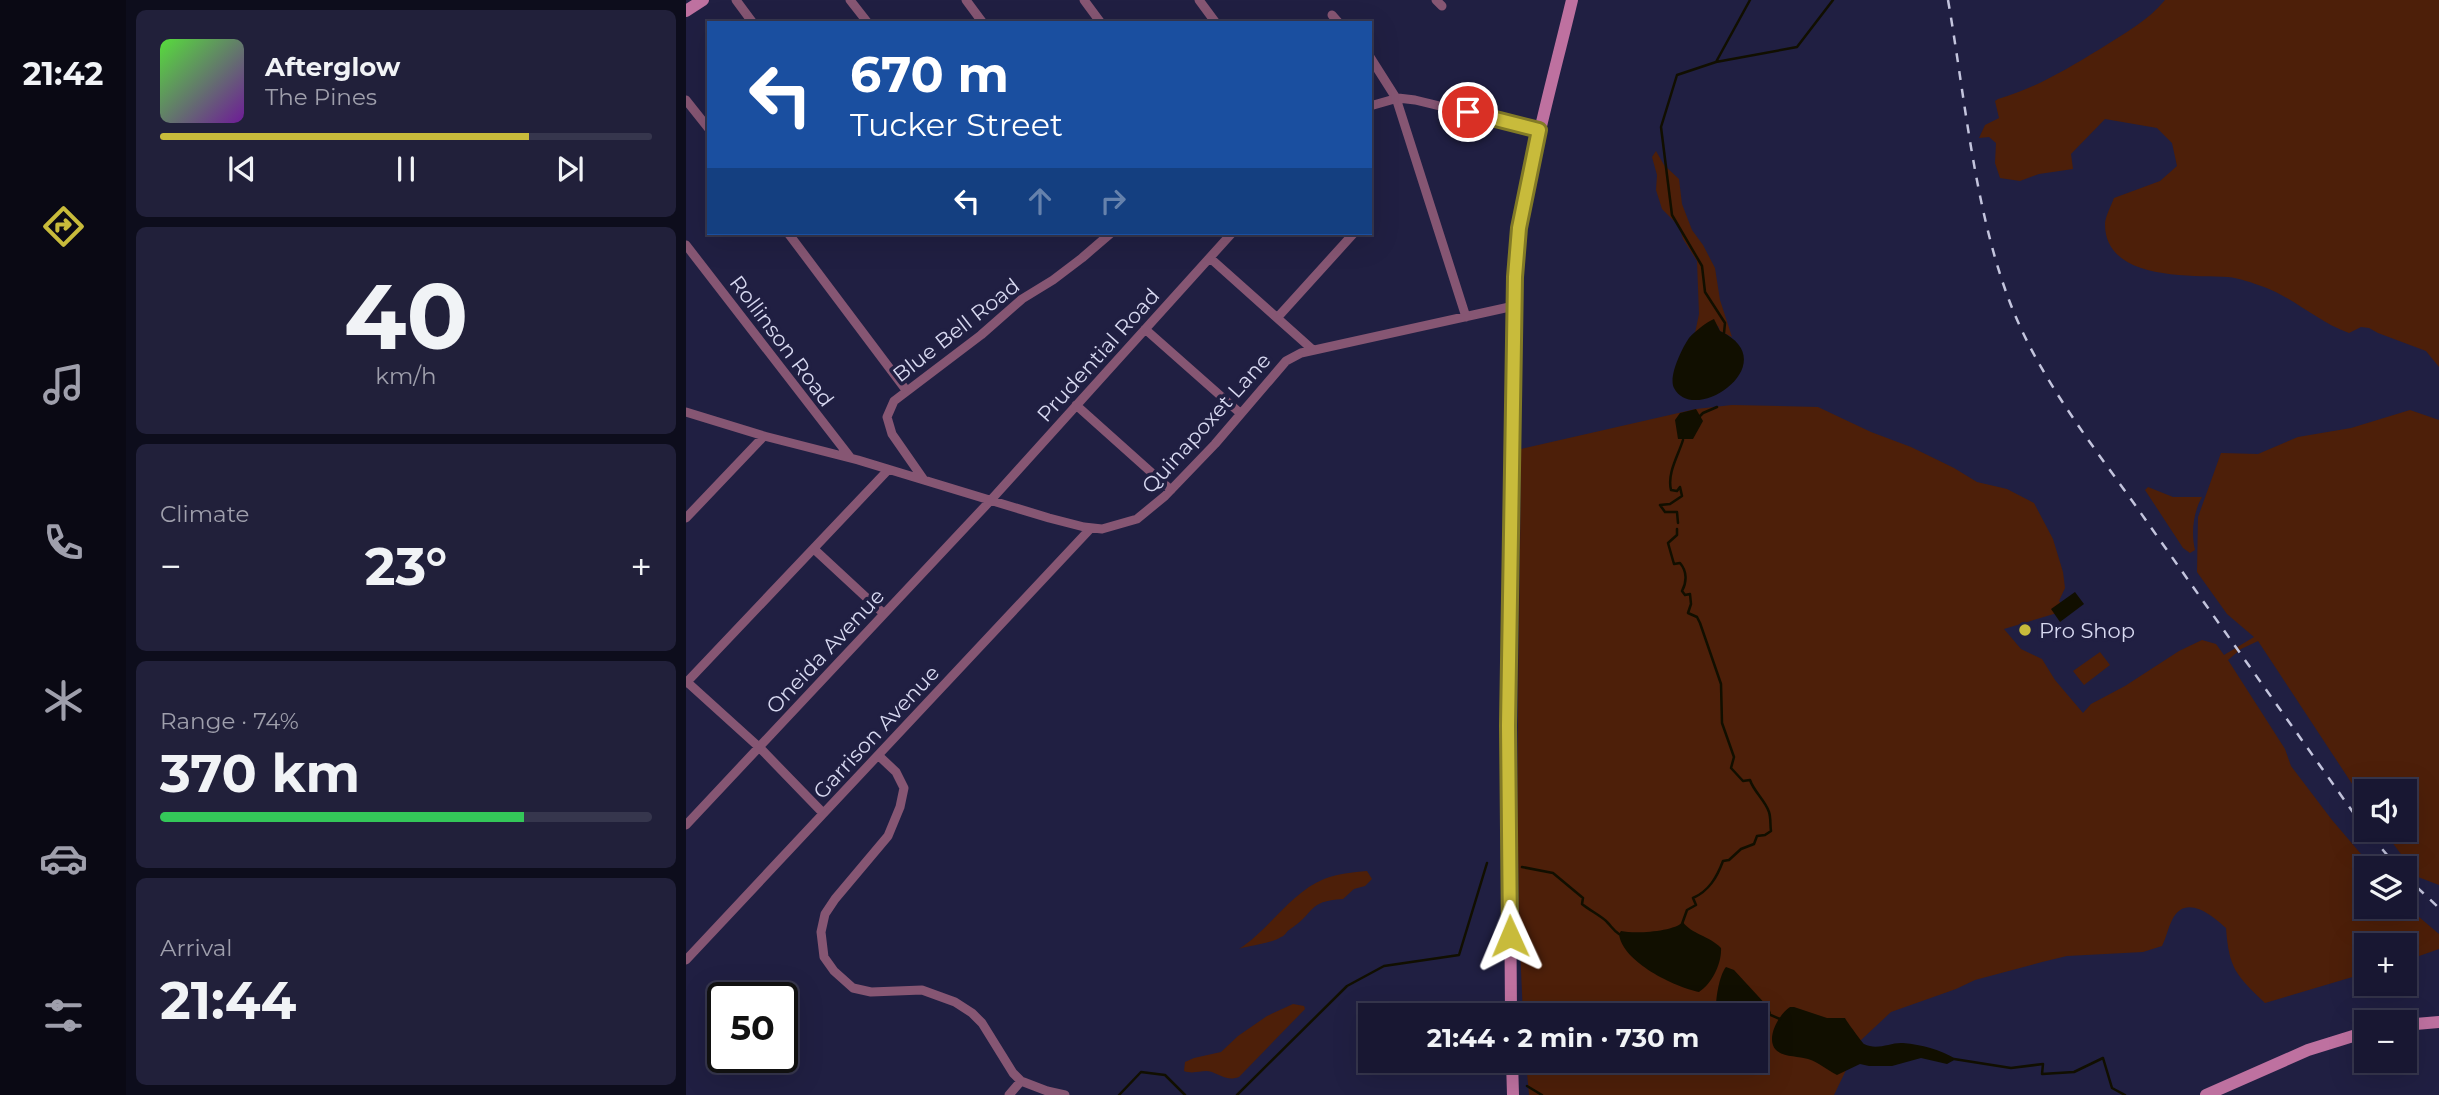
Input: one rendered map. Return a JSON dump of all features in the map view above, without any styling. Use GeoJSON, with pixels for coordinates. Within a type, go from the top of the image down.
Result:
{"type":"FeatureCollection","features":[{"type":"Feature","properties":{"kind":"main road"},"geometry":{"type":"LineString","coordinates":[[686,11],[703,0]]}},
{"type":"Feature","properties":{"kind":"main road"},"geometry":{"type":"LineString","coordinates":[[1511,1003],[1508,726],[1514,306],[1519,228],[1539,130],[1572,0]]}},
{"type":"Feature","properties":{"kind":"main road"},"geometry":{"type":"LineString","coordinates":[[2417,1024],[2439,1022]]}},
{"type":"Feature","properties":{"kind":"main road"},"geometry":{"type":"LineString","coordinates":[[2206,1095],[2308,1050],[2354,1036]]}},
{"type":"Feature","properties":{"kind":"main road"},"geometry":{"type":"LineString","coordinates":[[1512,1073],[1513,1095]]}},
{"type":"Feature","properties":{"kind":"street"},"geometry":{"type":"LineString","coordinates":[[736,0],[752,21]]}},
{"type":"Feature","properties":{"kind":"street"},"geometry":{"type":"LineString","coordinates":[[850,0],[866,21]]}},
{"type":"Feature","properties":{"kind":"street"},"geometry":{"type":"LineString","coordinates":[[966,0],[982,21]]}},
{"type":"Feature","properties":{"kind":"street"},"geometry":{"type":"LineString","coordinates":[[1084,0],[1100,21]]}},
{"type":"Feature","properties":{"kind":"street"},"geometry":{"type":"LineString","coordinates":[[1199,0],[1215,21]]}},
{"type":"Feature","properties":{"kind":"street"},"geometry":{"type":"LineString","coordinates":[[1372,60],[1396,98],[1466,317]]}},
{"type":"Feature","properties":{"kind":"street"},"geometry":{"type":"LineString","coordinates":[[1372,105],[1396,98],[1415,100],[1539,130]]}},
{"type":"Feature","properties":{"kind":"street"},"geometry":{"type":"LineString","coordinates":[[686,100],[707,126]]}},
{"type":"Feature","properties":{"kind":"street"},"geometry":{"type":"LineString","coordinates":[[790,235],[906,390]]}},
{"type":"Feature","properties":{"kind":"street","name":"Blue Bell Road"},"geometry":{"type":"LineString","coordinates":[[924,480],[915,463],[892,434],[887,417],[894,401],[981,335],[1022,299],[1080,260],[1109,235]]}},
{"type":"Feature","properties":{"kind":"street","name":"Prudential Road"},"geometry":{"type":"LineString","coordinates":[[990,501],[1231,235]]}},
{"type":"Feature","properties":{"kind":"street"},"geometry":{"type":"LineString","coordinates":[[1277,318],[1352,235]]}},
{"type":"Feature","properties":{"kind":"street","name":"Rollinson Road"},"geometry":{"type":"LineString","coordinates":[[686,245],[850,458]]}},
{"type":"Feature","properties":{"kind":"street"},"geometry":{"type":"LineString","coordinates":[[1210,258],[1313,351]]}},
{"type":"Feature","properties":{"kind":"street","name":"Quinapoxet Lane"},"geometry":{"type":"LineString","coordinates":[[686,412],[990,501],[1102,529],[1137,519],[1152,509],[1215,444],[1286,361],[1301,353],[1514,306]]}},
{"type":"Feature","properties":{"kind":"street"},"geometry":{"type":"LineString","coordinates":[[1145,329],[1240,413]]}},
{"type":"Feature","properties":{"kind":"street"},"geometry":{"type":"LineString","coordinates":[[1076,405],[1171,490]]}},
{"type":"Feature","properties":{"kind":"street"},"geometry":{"type":"LineString","coordinates":[[686,518],[764,436]]}},
{"type":"Feature","properties":{"kind":"street"},"geometry":{"type":"LineString","coordinates":[[823,813],[760,748],[686,682],[815,550],[888,470]]}},
{"type":"Feature","properties":{"kind":"street","name":"Oneida Avenue"},"geometry":{"type":"LineString","coordinates":[[686,825],[990,501]]}},
{"type":"Feature","properties":{"kind":"street","name":"Garrison Avenue"},"geometry":{"type":"LineString","coordinates":[[686,960],[1091,528]]}},
{"type":"Feature","properties":{"kind":"street"},"geometry":{"type":"LineString","coordinates":[[815,550],[883,613]]}},
{"type":"Feature","properties":{"kind":"street"},"geometry":{"type":"LineString","coordinates":[[878,755],[896,772],[904,788],[900,807],[888,836],[824,914],[821,932],[824,957],[834,971],[853,988],[871,992],[922,990],[956,1002],[982,1023],[1013,1073],[1021,1081],[1065,1095]]}},
{"type":"Feature","properties":{"kind":"street"},"geometry":{"type":"LineString","coordinates":[[1009,1095],[1021,1081]]}},
{"type":"Feature","properties":{"kind":"shaded area"},"geometry":{"type":"Polygon","coordinates":[[[2165,0],[2439,0],[2439,367],[2426,351],[2369,328],[2361,327],[2349,333],[2327,323],[2286,297],[2255,284],[2228,277],[2152,271],[2133,265],[2118,256],[2108,242],[2105,223],[2114,198],[2160,181],[2177,166],[2172,143],[2157,128],[2105,119],[2071,154],[2073,169],[2039,174],[2020,181],[2000,178],[1995,163],[1996,143],[1989,137],[1979,138],[1985,125],[1999,118],[1995,101],[2038,84],[2075,64],[2135,27],[2165,0]]]}},
{"type":"Feature","properties":{"kind":"shaded area"},"geometry":{"type":"Polygon","coordinates":[[[1656,151],[1664,165],[1679,179],[1682,204],[1692,230],[1715,268],[1720,300],[1732,337],[1720,331],[1718,326],[1707,324],[1695,333],[1699,314],[1697,261],[1683,239],[1679,226],[1662,209],[1656,190],[1657,175],[1652,157],[1656,151]]]}},
{"type":"Feature","properties":{"kind":"shaded area"},"geometry":{"type":"Polygon","coordinates":[[[1714,319],[1720,331],[1738,344],[1744,358],[1740,373],[1730,386],[1715,395],[1699,400],[1684,398],[1674,388],[1673,383],[1677,363],[1689,338],[1714,319]]]}},
{"type":"Feature","properties":{"kind":"shaded area"},"geometry":{"type":"Polygon","coordinates":[[[1732,405],[1818,407],[1911,447],[1977,482],[2007,489],[2034,503],[2053,539],[2065,588],[2059,601],[2067,610],[2004,629],[2021,649],[2042,659],[2055,680],[2083,713],[2091,704],[2202,640],[2216,644],[2224,655],[2254,637],[2227,614],[2197,572],[2198,517],[2221,453],[2258,454],[2298,437],[2351,428],[2410,410],[2439,420],[2439,885],[2418,877],[2417,856],[2402,856],[2392,842],[2417,842],[2417,779],[2354,779],[2354,787],[2258,641],[2241,649],[2228,660],[2285,749],[2291,766],[2363,856],[2354,856],[2354,919],[2417,919],[2417,915],[2439,934],[2439,949],[2417,957],[2417,933],[2354,933],[2354,977],[2265,1003],[2236,970],[2229,953],[2226,928],[2199,909],[2184,908],[2177,912],[2172,920],[2162,946],[2143,952],[2067,956],[2042,962],[1975,980],[1891,1012],[1860,1041],[1834,1095],[1529,1095],[1527,1073],[1768,1073],[1768,1003],[1522,1003],[1518,874],[1521,449],[1696,409],[1732,405]]]}},
{"type":"Feature","properties":{"kind":"shaded area"},"geometry":{"type":"Polygon","coordinates":[[[1696,409],[1703,421],[1693,439],[1678,439],[1675,420],[1680,413],[1696,409]]]}},
{"type":"Feature","properties":{"kind":"shaded area"},"geometry":{"type":"Polygon","coordinates":[[[2148,487],[2173,497],[2202,497],[2194,523],[2195,550],[2190,553],[2183,548],[2145,490],[2148,487]]]}},
{"type":"Feature","properties":{"kind":"shaded area"},"geometry":{"type":"Polygon","coordinates":[[[2075,592],[2084,604],[2060,622],[2051,609],[2075,592]]]}},
{"type":"Feature","properties":{"kind":"shaded area"},"geometry":{"type":"Polygon","coordinates":[[[2100,652],[2110,665],[2084,685],[2073,671],[2100,652]]]}},
{"type":"Feature","properties":{"kind":"shaded area"},"geometry":{"type":"Polygon","coordinates":[[[1367,871],[1372,879],[1365,886],[1354,889],[1343,899],[1317,905],[1282,936],[1239,949],[1312,885],[1334,876],[1367,871]]]}},
{"type":"Feature","properties":{"kind":"shaded area"},"geometry":{"type":"Polygon","coordinates":[[[1683,922],[1721,948],[1715,973],[1699,992],[1651,972],[1629,954],[1619,934],[1621,931],[1663,930],[1683,922]]]}},
{"type":"Feature","properties":{"kind":"shaded area"},"geometry":{"type":"Polygon","coordinates":[[[1726,967],[1734,970],[1764,1003],[1716,1003],[1721,976],[1726,967]]]}},
{"type":"Feature","properties":{"kind":"shaded area"},"geometry":{"type":"Polygon","coordinates":[[[1293,1004],[1304,1006],[1305,1009],[1239,1077],[1228,1078],[1209,1071],[1184,1071],[1185,1062],[1221,1052],[1238,1036],[1267,1016],[1293,1004]]]}},
{"type":"Feature","properties":{"kind":"shaded area"},"geometry":{"type":"Polygon","coordinates":[[[1790,1007],[1827,1018],[1845,1018],[1864,1044],[1869,1046],[1898,1043],[1924,1046],[1956,1059],[1947,1064],[1921,1058],[1892,1066],[1860,1064],[1837,1075],[1812,1060],[1776,1050],[1772,1040],[1773,1033],[1782,1015],[1790,1007]]]}},
{"type":"Feature","properties":{"kind":"waterway"},"geometry":{"type":"LineString","coordinates":[[1716,62],[1750,0]]}},
{"type":"Feature","properties":{"kind":"waterway"},"geometry":{"type":"LineString","coordinates":[[1724,333],[1725,323],[1705,292],[1702,266],[1672,215],[1661,127],[1677,75],[1716,62],[1797,47],[1833,0]]}},
{"type":"Feature","properties":{"kind":"waterway"},"geometry":{"type":"LineString","coordinates":[[1699,417],[1717,407]]}},
{"type":"Feature","properties":{"kind":"waterway"},"geometry":{"type":"LineString","coordinates":[[1678,523],[1677,512],[1665,512],[1660,505],[1670,504],[1682,496],[1680,487],[1677,491],[1671,490],[1670,484],[1683,440]]}},
{"type":"Feature","properties":{"kind":"waterway"},"geometry":{"type":"LineString","coordinates":[[1677,529],[1677,535],[1668,543],[1674,564],[1680,563],[1685,573],[1682,591],[1685,595],[1690,594],[1688,613],[1697,617],[1700,623],[1721,684],[1722,723],[1734,757],[1731,768],[1743,781],[1750,780],[1769,812],[1771,831],[1757,836],[1754,844],[1723,861],[1712,883],[1704,892],[1693,898],[1696,905],[1687,910],[1682,924]]}},
{"type":"Feature","properties":{"kind":"waterway"},"geometry":{"type":"LineString","coordinates":[[1237,1095],[1347,986],[1384,966],[1459,955],[1487,863]]}},
{"type":"Feature","properties":{"kind":"waterway"},"geometry":{"type":"LineString","coordinates":[[1522,867],[1553,873],[1583,898],[1582,904],[1619,934]]}},
{"type":"Feature","properties":{"kind":"waterway"},"geometry":{"type":"LineString","coordinates":[[1768,1014],[1780,1019]]}},
{"type":"Feature","properties":{"kind":"waterway"},"geometry":{"type":"LineString","coordinates":[[1954,1059],[2011,1068],[2043,1064],[2042,1074],[2074,1072],[2103,1058],[2112,1088],[2125,1095]]}},
{"type":"Feature","properties":{"kind":"waterway"},"geometry":{"type":"LineString","coordinates":[[1119,1095],[1141,1072],[1165,1075],[1185,1095]]}},
{"type":"Feature","properties":{"kind":"waterway"},"geometry":{"type":"LineString","coordinates":[[1527,1086],[1542,1095]]}},
{"type":"Feature","properties":{"kind":"railway"},"geometry":{"type":"LineString","coordinates":[[1948,0],[1987,228],[2021,330],[2052,386],[2088,440],[2362,825],[2388,856]]}},
{"type":"Feature","properties":{"kind":"railway"},"geometry":{"type":"LineString","coordinates":[[2417,887],[2439,908]]}},
{"type":"Feature","properties":{"kind":"place","name":"Pro Shop"},"geometry":{"type":"Point","coordinates":[2025,630]}},
{"type":"Feature","properties":{"kind":"route"},"geometry":{"type":"LineString","coordinates":[[1468,112],[1539,130],[1519,228],[1515,277],[1508,726],[1510,936]]}}]}
